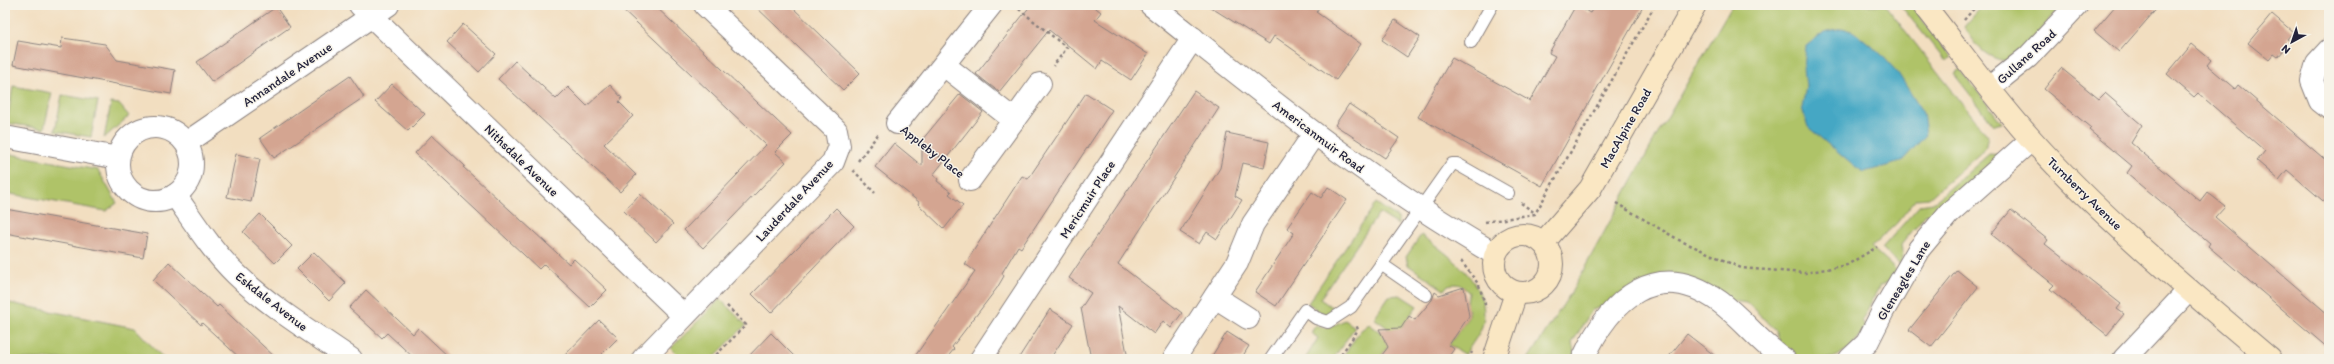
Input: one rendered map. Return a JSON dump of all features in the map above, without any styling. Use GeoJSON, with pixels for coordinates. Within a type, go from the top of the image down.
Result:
{"type":"FeatureCollection","features":[{"type":"Feature","properties":{"kind":"street","name":"Lauderdale Avenue"},"geometry":{"type":"LineString","coordinates":[[643,359],[833,162],[839,146],[836,130],[705,5]]}},
{"type":"Feature","properties":{"kind":"street","name":"Appleby Place"},"geometry":{"type":"LineString","coordinates":[[897,123],[991,5]]}},
{"type":"Feature","properties":{"kind":"street","name":"Americanmuir Road"},"geometry":{"type":"LineString","coordinates":[[1151,5],[1314,134],[1420,209],[1496,254]]}},
{"type":"Feature","properties":{"kind":"street","name":"MacAlpine Road"},"geometry":{"type":"LineString","coordinates":[[1543,243],[1590,189],[1695,5]]}},
{"type":"Feature","properties":{"kind":"street","name":"Turnberry Avenue"},"geometry":{"type":"LineString","coordinates":[[1924,5],[2031,140],[2092,203],[2189,290],[2270,359]]}},
{"type":"Feature","properties":{"kind":"street","name":"Gullane Road"},"geometry":{"type":"LineString","coordinates":[[1989,88],[2028,57],[2077,5]]}},
{"type":"Feature","properties":{"kind":"street","name":"Annandale Avenue"},"geometry":{"type":"LineString","coordinates":[[186,143],[373,9]]}},
{"type":"Feature","properties":{"kind":"street","name":"Nithsdale Avenue"},"geometry":{"type":"LineString","coordinates":[[373,9],[684,316]]}},
{"type":"Feature","properties":{"kind":"street","name":"Mericmuir Place"},"geometry":{"type":"LineString","coordinates":[[981,359],[1193,38]]}},
{"type":"Feature","properties":{"kind":"street"},"geometry":{"type":"LineString","coordinates":[[2329,50],[2317,63],[2312,81],[2320,101],[2329,108]]}},
{"type":"Feature","properties":{"kind":"street"},"geometry":{"type":"LineString","coordinates":[[944,65],[1014,120]]}},
{"type":"Feature","properties":{"kind":"street","name":"Appleby Place"},"geometry":{"type":"LineString","coordinates":[[970,180],[1040,84]]}},
{"type":"Feature","properties":{"kind":"street"},"geometry":{"type":"LineString","coordinates":[[153,126],[166,128],[177,134],[186,143],[191,154],[191,171],[184,187],[175,195],[164,200],[139,198],[130,191],[122,181],[118,170],[118,158],[122,146],[130,136],[141,129],[153,126]]}},
{"type":"Feature","properties":{"kind":"street"},"geometry":{"type":"LineString","coordinates":[[1174,359],[1237,263],[1253,224],[1314,134]]}},
{"type":"Feature","properties":{"kind":"street"},"geometry":{"type":"LineString","coordinates":[[5,137],[118,158]]}},
{"type":"Feature","properties":{"kind":"street","name":"Gleneagles Lane"},"geometry":{"type":"LineString","coordinates":[[1850,359],[1867,343],[1883,311],[1919,249],[1949,213],[2031,140]]}},
{"type":"Feature","properties":{"kind":"street","name":"Eskdale Avenue"},"geometry":{"type":"LineString","coordinates":[[175,195],[215,251],[236,274],[263,297],[350,359]]}},
{"type":"Feature","properties":{"kind":"street"},"geometry":{"type":"LineString","coordinates":[[1516,236],[1535,237],[1543,243],[1552,260],[1552,270],[1549,279],[1535,291],[1525,294],[1516,293],[1500,282],[1494,268],[1496,254],[1504,243],[1516,236]]}},
{"type":"Feature","properties":{"kind":"street"},"geometry":{"type":"LineString","coordinates":[[1583,359],[1588,348],[1614,308],[1632,293],[1653,284],[1680,284],[1701,291],[1721,302],[1769,349],[1784,359]]}},
{"type":"Feature","properties":{"kind":"street"},"geometry":{"type":"LineString","coordinates":[[2124,359],[2189,290]]}},
{"type":"Feature","properties":{"kind":"street"},"geometry":{"type":"LineString","coordinates":[[1494,359],[1516,293]]}},
{"type":"Feature","properties":{"kind":"street"},"geometry":{"type":"LineString","coordinates":[[1215,297],[1248,318]]}},
{"type":"Feature","properties":{"kind":"lane"},"geometry":{"type":"LineString","coordinates":[[1471,42],[1492,5]]}},
{"type":"Feature","properties":{"kind":"lane"},"geometry":{"type":"LineString","coordinates":[[1271,359],[1305,310],[1316,318],[1328,322],[1351,306],[1449,166],[1454,163],[1508,193]]}},
{"type":"Feature","properties":{"kind":"lane"},"geometry":{"type":"LineString","coordinates":[[1381,264],[1426,295]]}},
{"type":"Feature","properties":{"kind":"path"},"geometry":{"type":"LineString","coordinates":[[1014,5],[1067,48],[1040,84]]}},
{"type":"Feature","properties":{"kind":"path"},"geometry":{"type":"LineString","coordinates":[[1478,221],[1492,222],[1510,216],[1535,214],[1655,5]]}},
{"type":"Feature","properties":{"kind":"path"},"geometry":{"type":"LineString","coordinates":[[857,162],[891,118],[897,123]]}},
{"type":"Feature","properties":{"kind":"path","name":"Appleby Place"},"geometry":{"type":"LineString","coordinates":[[897,123],[970,180]]}},
{"type":"Feature","properties":{"kind":"path"},"geometry":{"type":"LineString","coordinates":[[852,169],[875,193]]}},
{"type":"Feature","properties":{"kind":"path"},"geometry":{"type":"LineString","coordinates":[[1616,203],[1679,240],[1741,268],[1805,273],[1847,265],[1877,247]]}},
{"type":"Feature","properties":{"kind":"path"},"geometry":{"type":"LineString","coordinates":[[1456,256],[1479,285],[1486,304],[1486,311]]}},
{"type":"Feature","properties":{"kind":"path"},"geometry":{"type":"LineString","coordinates":[[710,289],[746,325],[712,359]]}},
{"type":"Feature","properties":{"kind":"path"},"geometry":{"type":"LineString","coordinates":[[1338,359],[1358,330],[1351,306]]}},
{"type":"Feature","properties":{"kind":"path"},"geometry":{"type":"LineString","coordinates":[[1468,359],[1474,349]]}},
{"type":"Feature","properties":{"kind":"green space"},"geometry":{"type":"Polygon","coordinates":[[[1732,5],[1885,5],[1988,136],[1985,149],[1929,198],[1916,199],[1896,224],[1871,247],[1897,271],[1891,281],[1880,285],[1862,320],[1866,329],[1849,349],[1833,358],[1807,359],[1795,356],[1781,346],[1776,330],[1747,303],[1732,301],[1695,280],[1592,310],[1572,343],[1575,356],[1573,359],[1528,359],[1572,291],[1657,135],[1732,5]]]}},
{"type":"Feature","properties":{"kind":"green space"},"geometry":{"type":"Polygon","coordinates":[[[1900,5],[1911,5],[1952,58],[1946,62],[1900,5]]]}},
{"type":"Feature","properties":{"kind":"green space"},"geometry":{"type":"Polygon","coordinates":[[[1983,5],[2063,5],[2028,44],[2006,61],[1991,57],[1981,49],[1964,27],[1983,5]]]}},
{"type":"Feature","properties":{"kind":"green space"},"geometry":{"type":"Polygon","coordinates":[[[1960,69],[2002,123],[1994,125],[1954,74],[1960,69]]]}},
{"type":"Feature","properties":{"kind":"green space"},"geometry":{"type":"Polygon","coordinates":[[[13,86],[52,93],[44,129],[7,123],[13,86]]]}},
{"type":"Feature","properties":{"kind":"green space"},"geometry":{"type":"Polygon","coordinates":[[[62,95],[98,101],[91,137],[55,131],[62,95]]]}},
{"type":"Feature","properties":{"kind":"green space"},"geometry":{"type":"Polygon","coordinates":[[[111,103],[119,104],[129,116],[104,138],[111,103]]]}},
{"type":"Feature","properties":{"kind":"green space"},"geometry":{"type":"Polygon","coordinates":[[[5,153],[98,170],[117,203],[106,211],[5,193],[5,153]]]}},
{"type":"Feature","properties":{"kind":"green space"},"geometry":{"type":"Polygon","coordinates":[[[1989,154],[2002,155],[1936,214],[1925,215],[1901,245],[1903,257],[1900,265],[1882,248],[1920,205],[1933,203],[1989,154]]]}},
{"type":"Feature","properties":{"kind":"green space"},"geometry":{"type":"Polygon","coordinates":[[[1376,203],[1398,218],[1398,225],[1379,213],[1320,299],[1333,308],[1330,314],[1324,315],[1308,303],[1376,203]]]}},
{"type":"Feature","properties":{"kind":"green space"},"geometry":{"type":"Polygon","coordinates":[[[1421,235],[1455,261],[1474,283],[1480,295],[1484,309],[1482,327],[1465,355],[1449,345],[1469,316],[1469,310],[1463,306],[1467,301],[1469,293],[1462,286],[1457,284],[1448,285],[1444,290],[1408,265],[1406,257],[1421,235]]]}},
{"type":"Feature","properties":{"kind":"green space"},"geometry":{"type":"Polygon","coordinates":[[[1400,295],[1417,306],[1398,332],[1389,329],[1374,318],[1389,296],[1400,295]]]}},
{"type":"Feature","properties":{"kind":"green space"},"geometry":{"type":"Polygon","coordinates":[[[720,299],[746,325],[712,359],[682,359],[671,348],[720,299]]]}},
{"type":"Feature","properties":{"kind":"green space"},"geometry":{"type":"Polygon","coordinates":[[[5,302],[135,328],[164,359],[5,359],[5,302]]]}},
{"type":"Feature","properties":{"kind":"green space"},"geometry":{"type":"Polygon","coordinates":[[[1345,320],[1355,327],[1333,359],[1305,359],[1318,338],[1311,333],[1315,326],[1328,328],[1345,320]]]}},
{"type":"Feature","properties":{"kind":"green space"},"geometry":{"type":"Polygon","coordinates":[[[1369,324],[1384,335],[1385,341],[1389,345],[1379,359],[1341,359],[1360,331],[1369,324]]]}},
{"type":"Feature","properties":{"kind":"water"},"geometry":{"type":"Polygon","coordinates":[[[1842,28],[1855,32],[1879,52],[1898,73],[1923,113],[1926,135],[1901,162],[1864,172],[1850,163],[1808,127],[1802,108],[1806,87],[1804,69],[1806,46],[1824,32],[1842,28]]]}},
{"type":"Feature","properties":{"kind":"building"},"geometry":{"type":"Polygon","coordinates":[[[618,5],[654,5],[792,135],[775,152],[786,162],[703,248],[684,230],[766,145],[618,5]]]}},
{"type":"Feature","properties":{"kind":"building"},"geometry":{"type":"Polygon","coordinates":[[[754,5],[790,5],[860,73],[843,90],[754,5]]]}},
{"type":"Feature","properties":{"kind":"building"},"geometry":{"type":"Polygon","coordinates":[[[1031,5],[1092,5],[1101,12],[1095,20],[1148,54],[1131,80],[1102,61],[1097,69],[1049,30],[999,92],[976,74],[1031,5]]]}},
{"type":"Feature","properties":{"kind":"building"},"geometry":{"type":"Polygon","coordinates":[[[1207,5],[1321,5],[1316,12],[1361,44],[1336,80],[1274,36],[1269,44],[1207,5]]]}},
{"type":"Feature","properties":{"kind":"building"},"geometry":{"type":"Polygon","coordinates":[[[1576,5],[1590,13],[1595,5],[1644,5],[1542,186],[1418,117],[1452,58],[1530,101],[1555,56],[1549,53],[1576,5]]]}},
{"type":"Feature","properties":{"kind":"building"},"geometry":{"type":"Polygon","coordinates":[[[2116,5],[2160,5],[2119,52],[2094,31],[2116,5]]]}},
{"type":"Feature","properties":{"kind":"building"},"geometry":{"type":"Polygon","coordinates":[[[276,7],[290,27],[212,82],[197,62],[276,7]]]}},
{"type":"Feature","properties":{"kind":"building"},"geometry":{"type":"Polygon","coordinates":[[[2272,14],[2293,32],[2287,39],[2291,42],[2278,57],[2274,54],[2269,60],[2248,43],[2272,14]]]}},
{"type":"Feature","properties":{"kind":"building"},"geometry":{"type":"Polygon","coordinates":[[[1395,20],[1420,37],[1407,57],[1382,40],[1395,20]]]}},
{"type":"Feature","properties":{"kind":"building"},"geometry":{"type":"Polygon","coordinates":[[[463,24],[496,54],[479,72],[447,42],[463,24]]]}},
{"type":"Feature","properties":{"kind":"building"},"geometry":{"type":"Polygon","coordinates":[[[62,38],[105,44],[117,60],[175,70],[171,94],[13,65],[18,41],[61,48],[62,38]]]}},
{"type":"Feature","properties":{"kind":"building"},"geometry":{"type":"Polygon","coordinates":[[[2192,44],[2211,60],[2207,65],[2235,89],[2238,85],[2329,163],[2329,206],[2287,170],[2279,180],[2257,161],[2265,151],[2198,93],[2194,97],[2167,74],[2192,44]]]}},
{"type":"Feature","properties":{"kind":"building"},"geometry":{"type":"Polygon","coordinates":[[[515,61],[556,99],[568,87],[587,106],[610,85],[622,98],[619,102],[633,116],[604,144],[636,175],[620,192],[498,79],[515,61]]]}},
{"type":"Feature","properties":{"kind":"building"},"geometry":{"type":"Polygon","coordinates":[[[2061,68],[2099,99],[2105,93],[2142,125],[2131,143],[2200,201],[2207,192],[2225,206],[2215,217],[2329,315],[2329,349],[2208,246],[2210,243],[2127,173],[2132,166],[2089,130],[2091,128],[2044,89],[2061,68]]]}},
{"type":"Feature","properties":{"kind":"building"},"geometry":{"type":"Polygon","coordinates":[[[350,76],[364,97],[274,158],[260,138],[350,76]]]}},
{"type":"Feature","properties":{"kind":"building"},"geometry":{"type":"Polygon","coordinates":[[[392,84],[425,114],[408,131],[375,102],[392,84]]]}},
{"type":"Feature","properties":{"kind":"building"},"geometry":{"type":"Polygon","coordinates":[[[1194,91],[1219,108],[1118,264],[1182,313],[1171,328],[1163,321],[1154,334],[1118,306],[1128,359],[1091,359],[1081,308],[1091,293],[1069,278],[1194,91]]]}},
{"type":"Feature","properties":{"kind":"building"},"geometry":{"type":"Polygon","coordinates":[[[1086,93],[1112,110],[1021,248],[1018,246],[1002,273],[1004,276],[997,288],[952,347],[954,349],[946,359],[913,359],[975,271],[965,264],[994,219],[1022,176],[1028,179],[1086,93]]]}},
{"type":"Feature","properties":{"kind":"building"},"geometry":{"type":"Polygon","coordinates":[[[960,94],[983,112],[933,175],[938,179],[937,181],[951,192],[949,194],[963,205],[944,229],[918,204],[919,202],[875,167],[894,143],[922,166],[922,140],[960,94]]]}},
{"type":"Feature","properties":{"kind":"building"},"geometry":{"type":"Polygon","coordinates":[[[1349,104],[1399,138],[1385,158],[1335,125],[1349,104]]]}},
{"type":"Feature","properties":{"kind":"building"},"geometry":{"type":"Polygon","coordinates":[[[1227,133],[1269,142],[1264,168],[1243,163],[1235,196],[1242,200],[1217,239],[1207,232],[1199,244],[1180,232],[1220,168],[1227,133]]]}},
{"type":"Feature","properties":{"kind":"building"},"geometry":{"type":"Polygon","coordinates":[[[432,135],[465,166],[463,167],[569,264],[574,259],[607,290],[590,307],[544,264],[539,269],[415,153],[432,135]]]}},
{"type":"Feature","properties":{"kind":"building"},"geometry":{"type":"Polygon","coordinates":[[[236,154],[260,159],[251,202],[227,197],[236,154]]]}},
{"type":"Feature","properties":{"kind":"building"},"geometry":{"type":"Polygon","coordinates":[[[1328,187],[1347,200],[1276,306],[1255,292],[1294,233],[1287,228],[1312,192],[1321,198],[1328,187]]]}},
{"type":"Feature","properties":{"kind":"building"},"geometry":{"type":"Polygon","coordinates":[[[640,194],[673,224],[656,242],[624,211],[640,194]]]}},
{"type":"Feature","properties":{"kind":"building"},"geometry":{"type":"Polygon","coordinates":[[[836,208],[854,226],[771,313],[752,294],[836,208]]]}},
{"type":"Feature","properties":{"kind":"building"},"geometry":{"type":"Polygon","coordinates":[[[5,209],[147,234],[143,258],[5,233],[5,209]]]}},
{"type":"Feature","properties":{"kind":"building"},"geometry":{"type":"Polygon","coordinates":[[[2011,210],[2048,240],[2045,244],[2121,304],[2117,309],[2124,314],[2107,335],[2050,289],[2054,285],[1991,234],[2011,210]]]}},
{"type":"Feature","properties":{"kind":"building"},"geometry":{"type":"Polygon","coordinates":[[[260,214],[292,246],[275,263],[243,232],[260,214]]]}},
{"type":"Feature","properties":{"kind":"building"},"geometry":{"type":"Polygon","coordinates":[[[314,252],[346,283],[329,301],[297,269],[314,252]]]}},
{"type":"Feature","properties":{"kind":"building"},"geometry":{"type":"Polygon","coordinates":[[[169,262],[217,307],[219,305],[277,359],[241,359],[202,323],[201,325],[153,280],[169,262]]]}},
{"type":"Feature","properties":{"kind":"building"},"geometry":{"type":"Polygon","coordinates":[[[1957,270],[1978,287],[1931,347],[1909,330],[1957,270]]]}},
{"type":"Feature","properties":{"kind":"building"},"geometry":{"type":"Polygon","coordinates":[[[1464,287],[1469,316],[1449,345],[1454,349],[1447,359],[1379,359],[1388,347],[1379,329],[1401,328],[1409,316],[1415,320],[1432,300],[1435,292],[1439,295],[1464,287]]]}},
{"type":"Feature","properties":{"kind":"building"},"geometry":{"type":"Polygon","coordinates":[[[366,290],[413,334],[418,328],[451,359],[415,359],[387,333],[382,338],[349,308],[366,290]]]}},
{"type":"Feature","properties":{"kind":"building"},"geometry":{"type":"Polygon","coordinates":[[[1050,309],[1073,324],[1050,359],[1018,359],[1050,309]]]}},
{"type":"Feature","properties":{"kind":"building"},"geometry":{"type":"Polygon","coordinates":[[[599,320],[618,338],[597,359],[561,359],[599,320]]]}},
{"type":"Feature","properties":{"kind":"building"},"geometry":{"type":"Polygon","coordinates":[[[1227,332],[1249,346],[1241,359],[1210,359],[1227,332]]]}},
{"type":"Feature","properties":{"kind":"building"},"geometry":{"type":"Polygon","coordinates":[[[771,333],[797,359],[746,359],[771,333]]]}},
{"type":"Feature","properties":{"kind":"building"},"geometry":{"type":"Polygon","coordinates":[[[1687,334],[1719,359],[1667,359],[1687,334]]]}}]}
